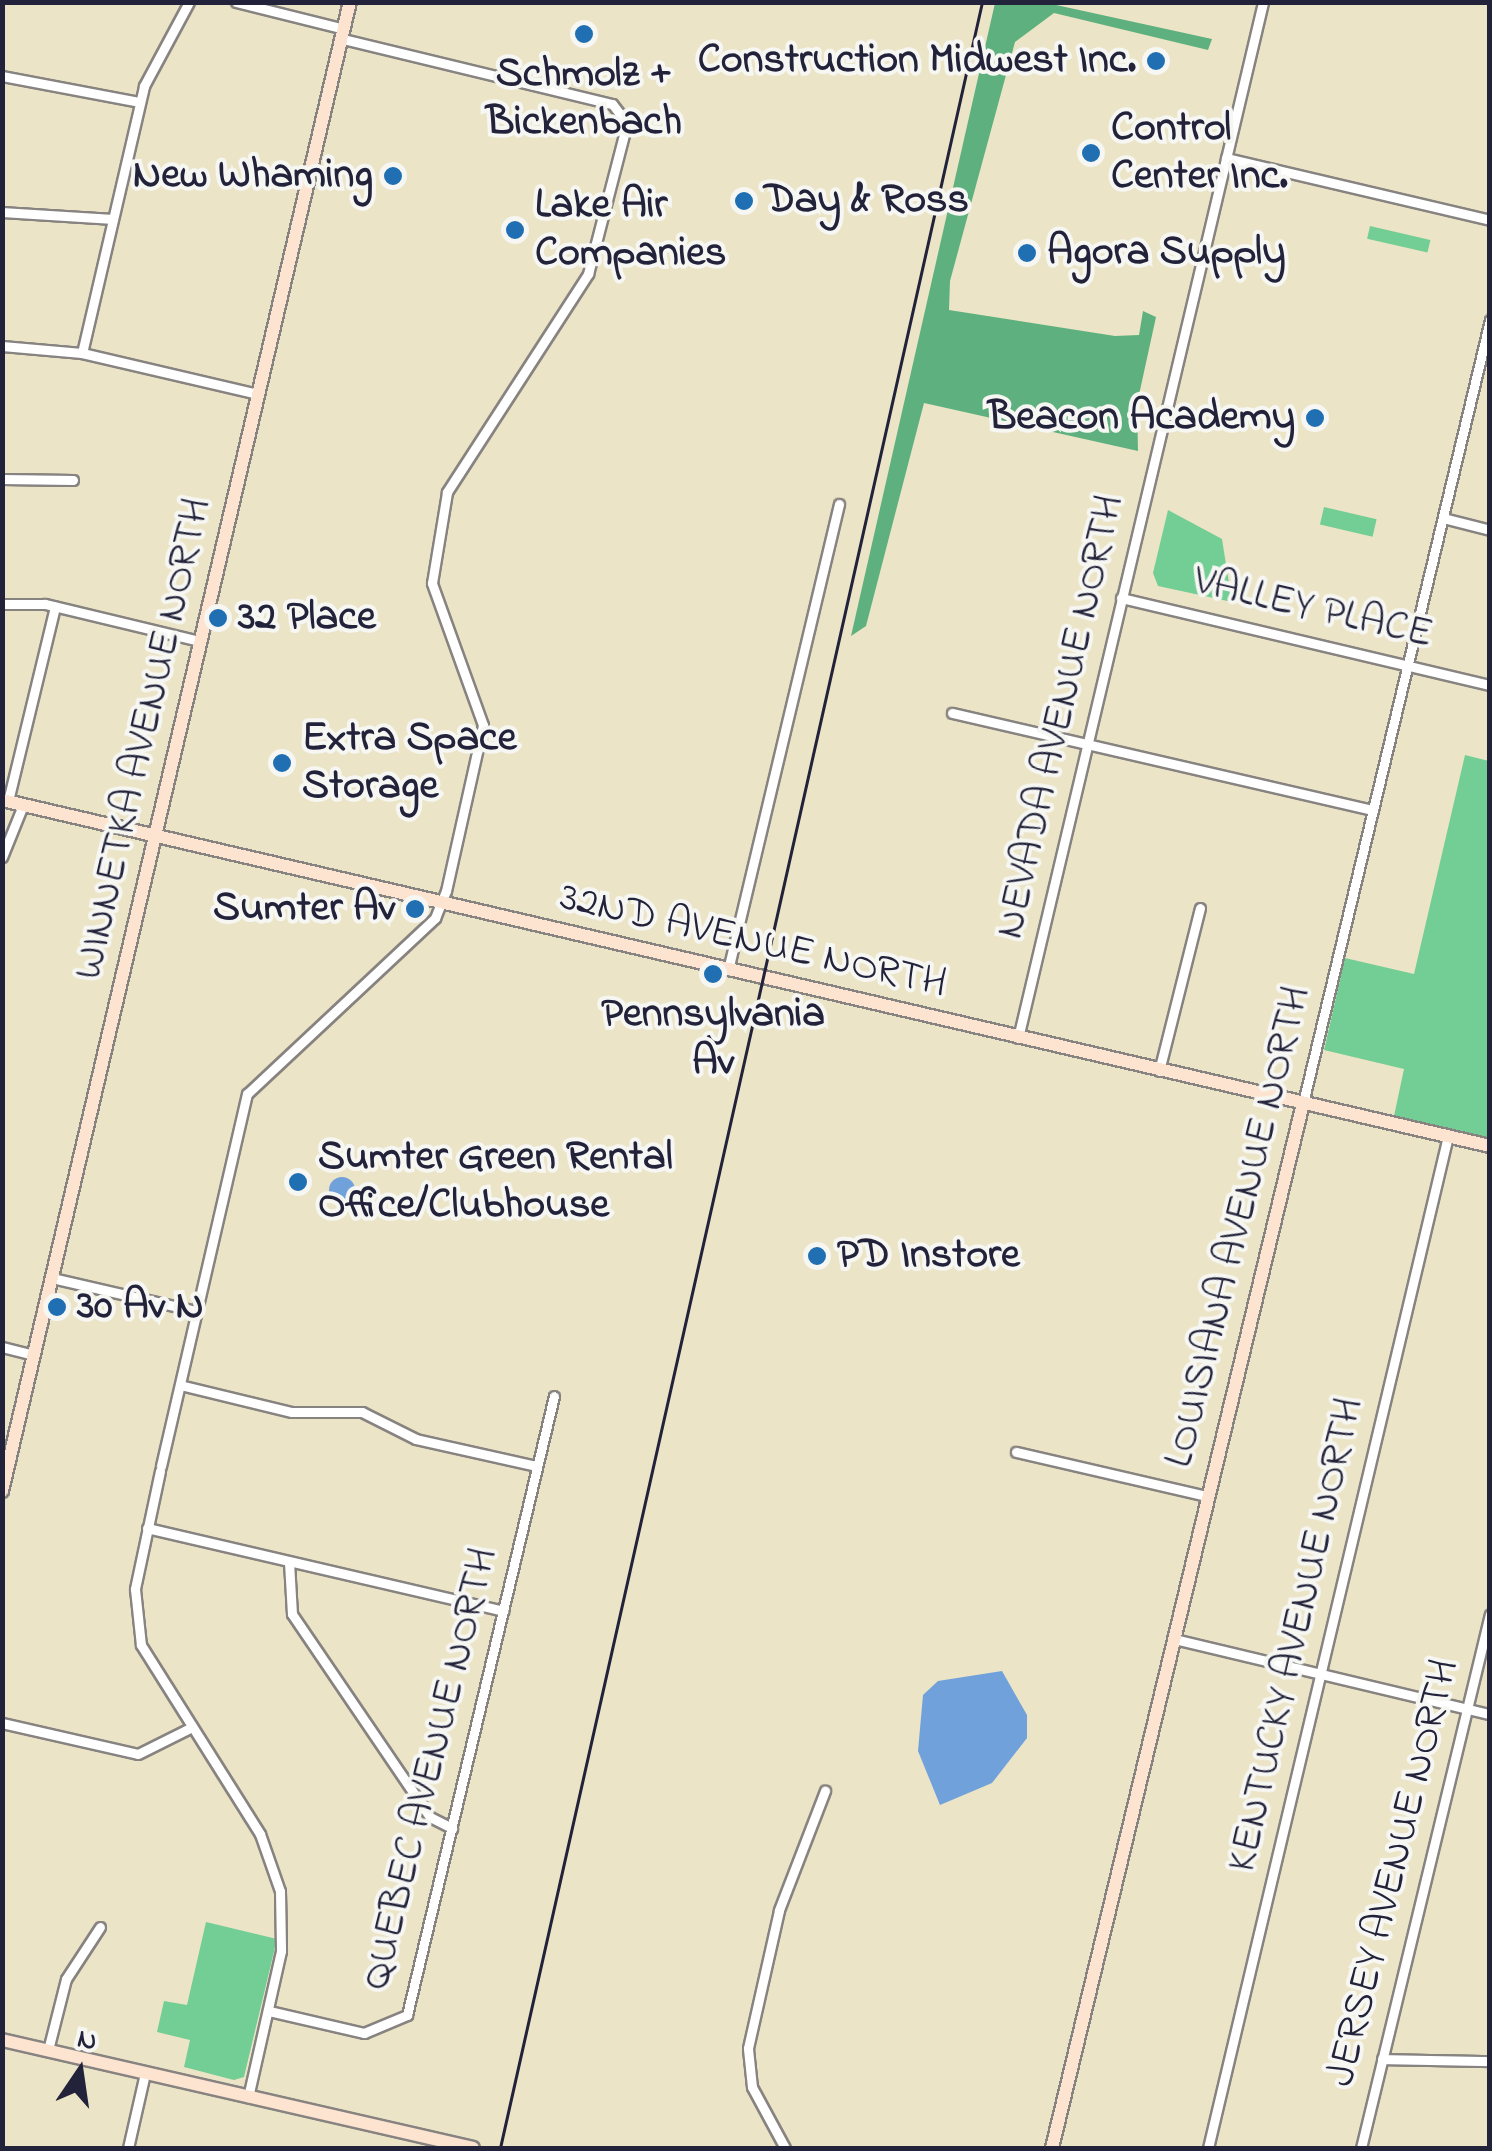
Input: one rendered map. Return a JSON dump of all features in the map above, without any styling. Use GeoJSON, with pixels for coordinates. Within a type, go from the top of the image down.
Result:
{"type":"FeatureCollection","features":[{"type":"Feature","properties":{"kind":"street"},"geometry":{"type":"LineString","coordinates":[[82,353],[140,102],[189,2]]}},
{"type":"Feature","properties":{"kind":"street"},"geometry":{"type":"LineString","coordinates":[[236,2],[612,104],[627,116],[588,274],[447,492],[432,582],[483,726],[441,904],[248,1094],[146,1528],[135,1589],[142,1645],[188,1729],[274,1866],[283,1927],[248,2097]]}},
{"type":"Feature","properties":{"kind":"street","name":"WINNETKA AVENUE NORTH"},"geometry":{"type":"LineString","coordinates":[[3,1490],[350,2]]}},
{"type":"Feature","properties":{"kind":"street","name":"NEVADA AVENUE NORTH"},"geometry":{"type":"LineString","coordinates":[[1018,1038],[1263,2]]}},
{"type":"Feature","properties":{"kind":"street"},"geometry":{"type":"LineString","coordinates":[[2,76],[140,102]]}},
{"type":"Feature","properties":{"kind":"street"},"geometry":{"type":"LineString","coordinates":[[1226,158],[1490,220]]}},
{"type":"Feature","properties":{"kind":"street"},"geometry":{"type":"LineString","coordinates":[[2,212],[113,220]]}},
{"type":"Feature","properties":{"kind":"street","name":"LOUISIANA AVENUE NORTH"},"geometry":{"type":"LineString","coordinates":[[1052,2148],[1490,320]]}},
{"type":"Feature","properties":{"kind":"street"},"geometry":{"type":"LineString","coordinates":[[2,346],[82,353],[258,394]]}},
{"type":"Feature","properties":{"kind":"street"},"geometry":{"type":"LineString","coordinates":[[1478,371],[1490,374]]}},
{"type":"Feature","properties":{"kind":"street"},"geometry":{"type":"LineString","coordinates":[[2,479],[73,480]]}},
{"type":"Feature","properties":{"kind":"street"},"geometry":{"type":"LineString","coordinates":[[728,970],[838,504]]}},
{"type":"Feature","properties":{"kind":"street"},"geometry":{"type":"LineString","coordinates":[[1443,518],[1490,530]]}},
{"type":"Feature","properties":{"kind":"street","name":"VALLEY PLACE"},"geometry":{"type":"LineString","coordinates":[[1121,598],[1490,684]]}},
{"type":"Feature","properties":{"kind":"street"},"geometry":{"type":"LineString","coordinates":[[2,604],[54,607],[199,641]]}},
{"type":"Feature","properties":{"kind":"street"},"geometry":{"type":"LineString","coordinates":[[2,857],[54,607]]}},
{"type":"Feature","properties":{"kind":"street"},"geometry":{"type":"LineString","coordinates":[[952,714],[1373,810]]}},
{"type":"Feature","properties":{"kind":"street","name":"32ND AVENUE NORTH"},"geometry":{"type":"LineString","coordinates":[[11,802],[1490,1146]]}},
{"type":"Feature","properties":{"kind":"street"},"geometry":{"type":"LineString","coordinates":[[1159,1071],[1200,908]]}},
{"type":"Feature","properties":{"kind":"street","name":"KENTUCKY AVENUE NORTH"},"geometry":{"type":"LineString","coordinates":[[1208,2148],[1448,1136]]}},
{"type":"Feature","properties":{"kind":"street"},"geometry":{"type":"LineString","coordinates":[[52,1278],[196,1311]]}},
{"type":"Feature","properties":{"kind":"street"},"geometry":{"type":"LineString","coordinates":[[2,1347],[34,1355]]}},
{"type":"Feature","properties":{"kind":"street"},"geometry":{"type":"LineString","coordinates":[[180,1385],[292,1412],[362,1412],[416,1438],[537,1466]]}},
{"type":"Feature","properties":{"kind":"street","name":"QUEBEC AVENUE NORTH"},"geometry":{"type":"LineString","coordinates":[[268,2011],[364,2033],[398,2024],[452,1828],[554,1396]]}},
{"type":"Feature","properties":{"kind":"street"},"geometry":{"type":"LineString","coordinates":[[1016,1452],[1207,1496]]}},
{"type":"Feature","properties":{"kind":"street"},"geometry":{"type":"LineString","coordinates":[[146,1528],[503,1612]]}},
{"type":"Feature","properties":{"kind":"street"},"geometry":{"type":"LineString","coordinates":[[289,1562],[286,1604],[430,1817],[452,1828]]}},
{"type":"Feature","properties":{"kind":"street","name":"JERSEY AVENUE NORTH"},"geometry":{"type":"LineString","coordinates":[[1361,2148],[1490,1614]]}},
{"type":"Feature","properties":{"kind":"street"},"geometry":{"type":"LineString","coordinates":[[1174,1639],[1490,1714]]}},
{"type":"Feature","properties":{"kind":"street"},"geometry":{"type":"LineString","coordinates":[[2,1723],[138,1754],[188,1729]]}},
{"type":"Feature","properties":{"kind":"street"},"geometry":{"type":"LineString","coordinates":[[785,2148],[752,2087],[748,2048],[779,1910],[825,1791]]}},
{"type":"Feature","properties":{"kind":"street"},"geometry":{"type":"LineString","coordinates":[[48,2050],[66,1979],[100,1927]]}},
{"type":"Feature","properties":{"kind":"street"},"geometry":{"type":"LineString","coordinates":[[2,2040],[473,2148]]}},
{"type":"Feature","properties":{"kind":"street"},"geometry":{"type":"LineString","coordinates":[[1382,2059],[1490,2061]]}},
{"type":"Feature","properties":{"kind":"street"},"geometry":{"type":"LineString","coordinates":[[128,2148],[146,2073]]}},
{"type":"Feature","properties":{"kind":"green space"},"geometry":{"type":"Polygon","coordinates":[[[995,3],[1047,3],[1212,39],[1208,50],[1054,13],[1015,42],[950,281],[949,310],[1115,336],[1139,335],[1143,311],[1156,317],[1137,404],[1138,451],[924,403],[866,626],[851,636],[995,3]]]}},
{"type":"Feature","properties":{"kind":"green space"},"geometry":{"type":"Polygon","coordinates":[[[1370,226],[1430,240],[1427,253],[1367,239],[1370,226]]]}},
{"type":"Feature","properties":{"kind":"green space"},"geometry":{"type":"Polygon","coordinates":[[[1324,507],[1377,519],[1373,537],[1320,525],[1324,507]]]}},
{"type":"Feature","properties":{"kind":"green space"},"geometry":{"type":"Polygon","coordinates":[[[1168,510],[1222,539],[1232,602],[1158,586],[1153,573],[1168,510]]]}},
{"type":"Feature","properties":{"kind":"green space"},"geometry":{"type":"Polygon","coordinates":[[[1465,755],[1489,761],[1489,1138],[1394,1116],[1404,1069],[1324,1050],[1345,958],[1414,974],[1465,755]]]}},
{"type":"Feature","properties":{"kind":"green space"},"geometry":{"type":"Polygon","coordinates":[[[206,1922],[277,1939],[244,2077],[234,2080],[184,2067],[190,2040],[157,2032],[164,2001],[187,2005],[206,1922]]]}},
{"type":"Feature","properties":{"kind":"water"},"geometry":{"type":"Polygon","coordinates":[[[342,1177],[351,1181],[355,1190],[351,1199],[342,1203],[333,1199],[329,1190],[333,1181],[342,1177]]]}},
{"type":"Feature","properties":{"kind":"water"},"geometry":{"type":"Polygon","coordinates":[[[1002,1671],[1027,1715],[1027,1738],[992,1783],[940,1805],[918,1751],[923,1695],[938,1681],[1002,1671]]]}},
{"type":"Feature","properties":{"kind":"railway"},"geometry":{"type":"LineString","coordinates":[[500,2148],[982,2]]}},
{"type":"Feature","properties":{"kind":"place","name":"Schmolz + Bickenbach"},"geometry":{"type":"Point","coordinates":[584,34]}},
{"type":"Feature","properties":{"kind":"place","name":"Construction Midwest Inc."},"geometry":{"type":"Point","coordinates":[1156,61]}},
{"type":"Feature","properties":{"kind":"place","name":"Control Center Inc."},"geometry":{"type":"Point","coordinates":[1091,153]}},
{"type":"Feature","properties":{"kind":"place","name":"New Whaming"},"geometry":{"type":"Point","coordinates":[393,176]}},
{"type":"Feature","properties":{"kind":"place","name":"Day & Ross"},"geometry":{"type":"Point","coordinates":[744,201]}},
{"type":"Feature","properties":{"kind":"place","name":"Lake Air Companies"},"geometry":{"type":"Point","coordinates":[515,230]}},
{"type":"Feature","properties":{"kind":"place","name":"Agora Supply"},"geometry":{"type":"Point","coordinates":[1027,253]}},
{"type":"Feature","properties":{"kind":"place","name":"Beacon Academy"},"geometry":{"type":"Point","coordinates":[1315,418]}},
{"type":"Feature","properties":{"kind":"place","name":"32 Place"},"geometry":{"type":"Point","coordinates":[218,618]}},
{"type":"Feature","properties":{"kind":"place","name":"Extra Space Storage"},"geometry":{"type":"Point","coordinates":[282,763]}},
{"type":"Feature","properties":{"kind":"place","name":"Sumter Av"},"geometry":{"type":"Point","coordinates":[415,909]}},
{"type":"Feature","properties":{"kind":"place","name":"Pennsylvania Av"},"geometry":{"type":"Point","coordinates":[713,974]}},
{"type":"Feature","properties":{"kind":"place","name":"Sumter Green Rental Office/Clubhouse"},"geometry":{"type":"Point","coordinates":[298,1182]}},
{"type":"Feature","properties":{"kind":"place","name":"PD Instore"},"geometry":{"type":"Point","coordinates":[817,1256]}},
{"type":"Feature","properties":{"kind":"place","name":"30 Av N"},"geometry":{"type":"Point","coordinates":[57,1307]}}]}
